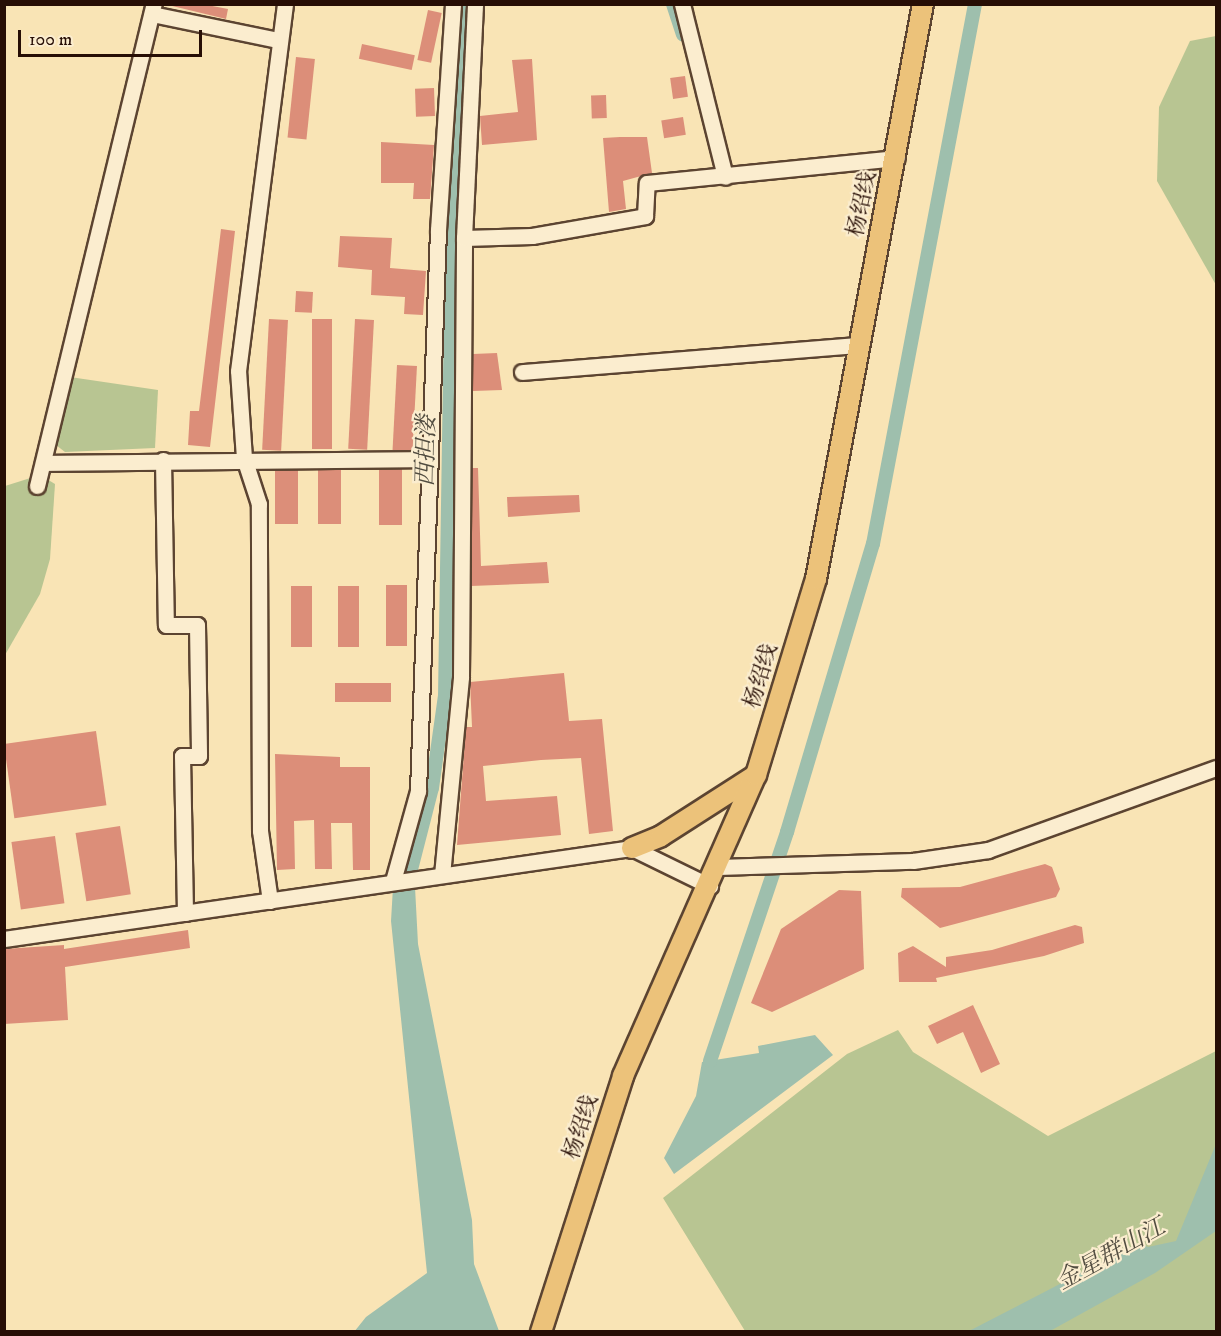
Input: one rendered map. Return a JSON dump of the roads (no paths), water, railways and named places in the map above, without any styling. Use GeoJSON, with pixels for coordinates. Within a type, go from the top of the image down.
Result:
{"type":"FeatureCollection","features":[{"type":"Feature","properties":{"kind":"main road","name":"杨绍线"},"geometry":{"type":"LineString","coordinates":[[541,1332],[623,1076],[710,886],[756,775],[816,579],[856,345],[897,158],[923,4]]}},
{"type":"Feature","properties":{"kind":"main road"},"geometry":{"type":"LineString","coordinates":[[632,848],[661,836],[756,775]]}},
{"type":"Feature","properties":{"kind":"street"},"geometry":{"type":"LineString","coordinates":[[270,901],[260,831],[259,504],[244,458],[238,412],[239,362],[285,4]]}},
{"type":"Feature","properties":{"kind":"street"},"geometry":{"type":"LineString","coordinates":[[393,881],[418,791],[428,459],[453,4]]}},
{"type":"Feature","properties":{"kind":"street"},"geometry":{"type":"LineString","coordinates":[[442,875],[461,677],[464,238],[475,4]]}},
{"type":"Feature","properties":{"kind":"street"},"geometry":{"type":"LineString","coordinates":[[682,4],[725,177]]}},
{"type":"Feature","properties":{"kind":"street"},"geometry":{"type":"LineString","coordinates":[[37,486],[45,463],[153,9],[279,40]]}},
{"type":"Feature","properties":{"kind":"street"},"geometry":{"type":"LineString","coordinates":[[464,238],[532,236],[645,216],[647,183],[897,158]]}},
{"type":"Feature","properties":{"kind":"street"},"geometry":{"type":"LineString","coordinates":[[522,372],[856,345]]}},
{"type":"Feature","properties":{"kind":"street"},"geometry":{"type":"LineString","coordinates":[[45,463],[244,458],[428,459]]}},
{"type":"Feature","properties":{"kind":"street"},"geometry":{"type":"LineString","coordinates":[[163,460],[166,625],[197,625],[199,756],[182,756],[184,913]]}},
{"type":"Feature","properties":{"kind":"street"},"geometry":{"type":"LineString","coordinates":[[718,867],[764,863],[913,861],[988,850],[1216,768]]}},
{"type":"Feature","properties":{"kind":"street"},"geometry":{"type":"LineString","coordinates":[[4,939],[632,848],[710,886]]}},
{"type":"Feature","properties":{"kind":"waterway","name":"西担溇"},"geometry":{"type":"LineString","coordinates":[[406,889],[432,788],[445,696],[452,255],[466,4]]}},
{"type":"Feature","properties":{"kind":"waterway","name":"西担溇"},"geometry":{"type":"LineString","coordinates":[[673,4],[683,34]]}},
{"type":"Feature","properties":{"kind":"waterway"},"geometry":{"type":"LineString","coordinates":[[710,1061],[787,832],[873,544],[975,4]]}},
{"type":"Feature","properties":{"kind":"water label","name":"金星群山江"},"geometry":{"type":"Point","coordinates":[1111,1255]}}]}
